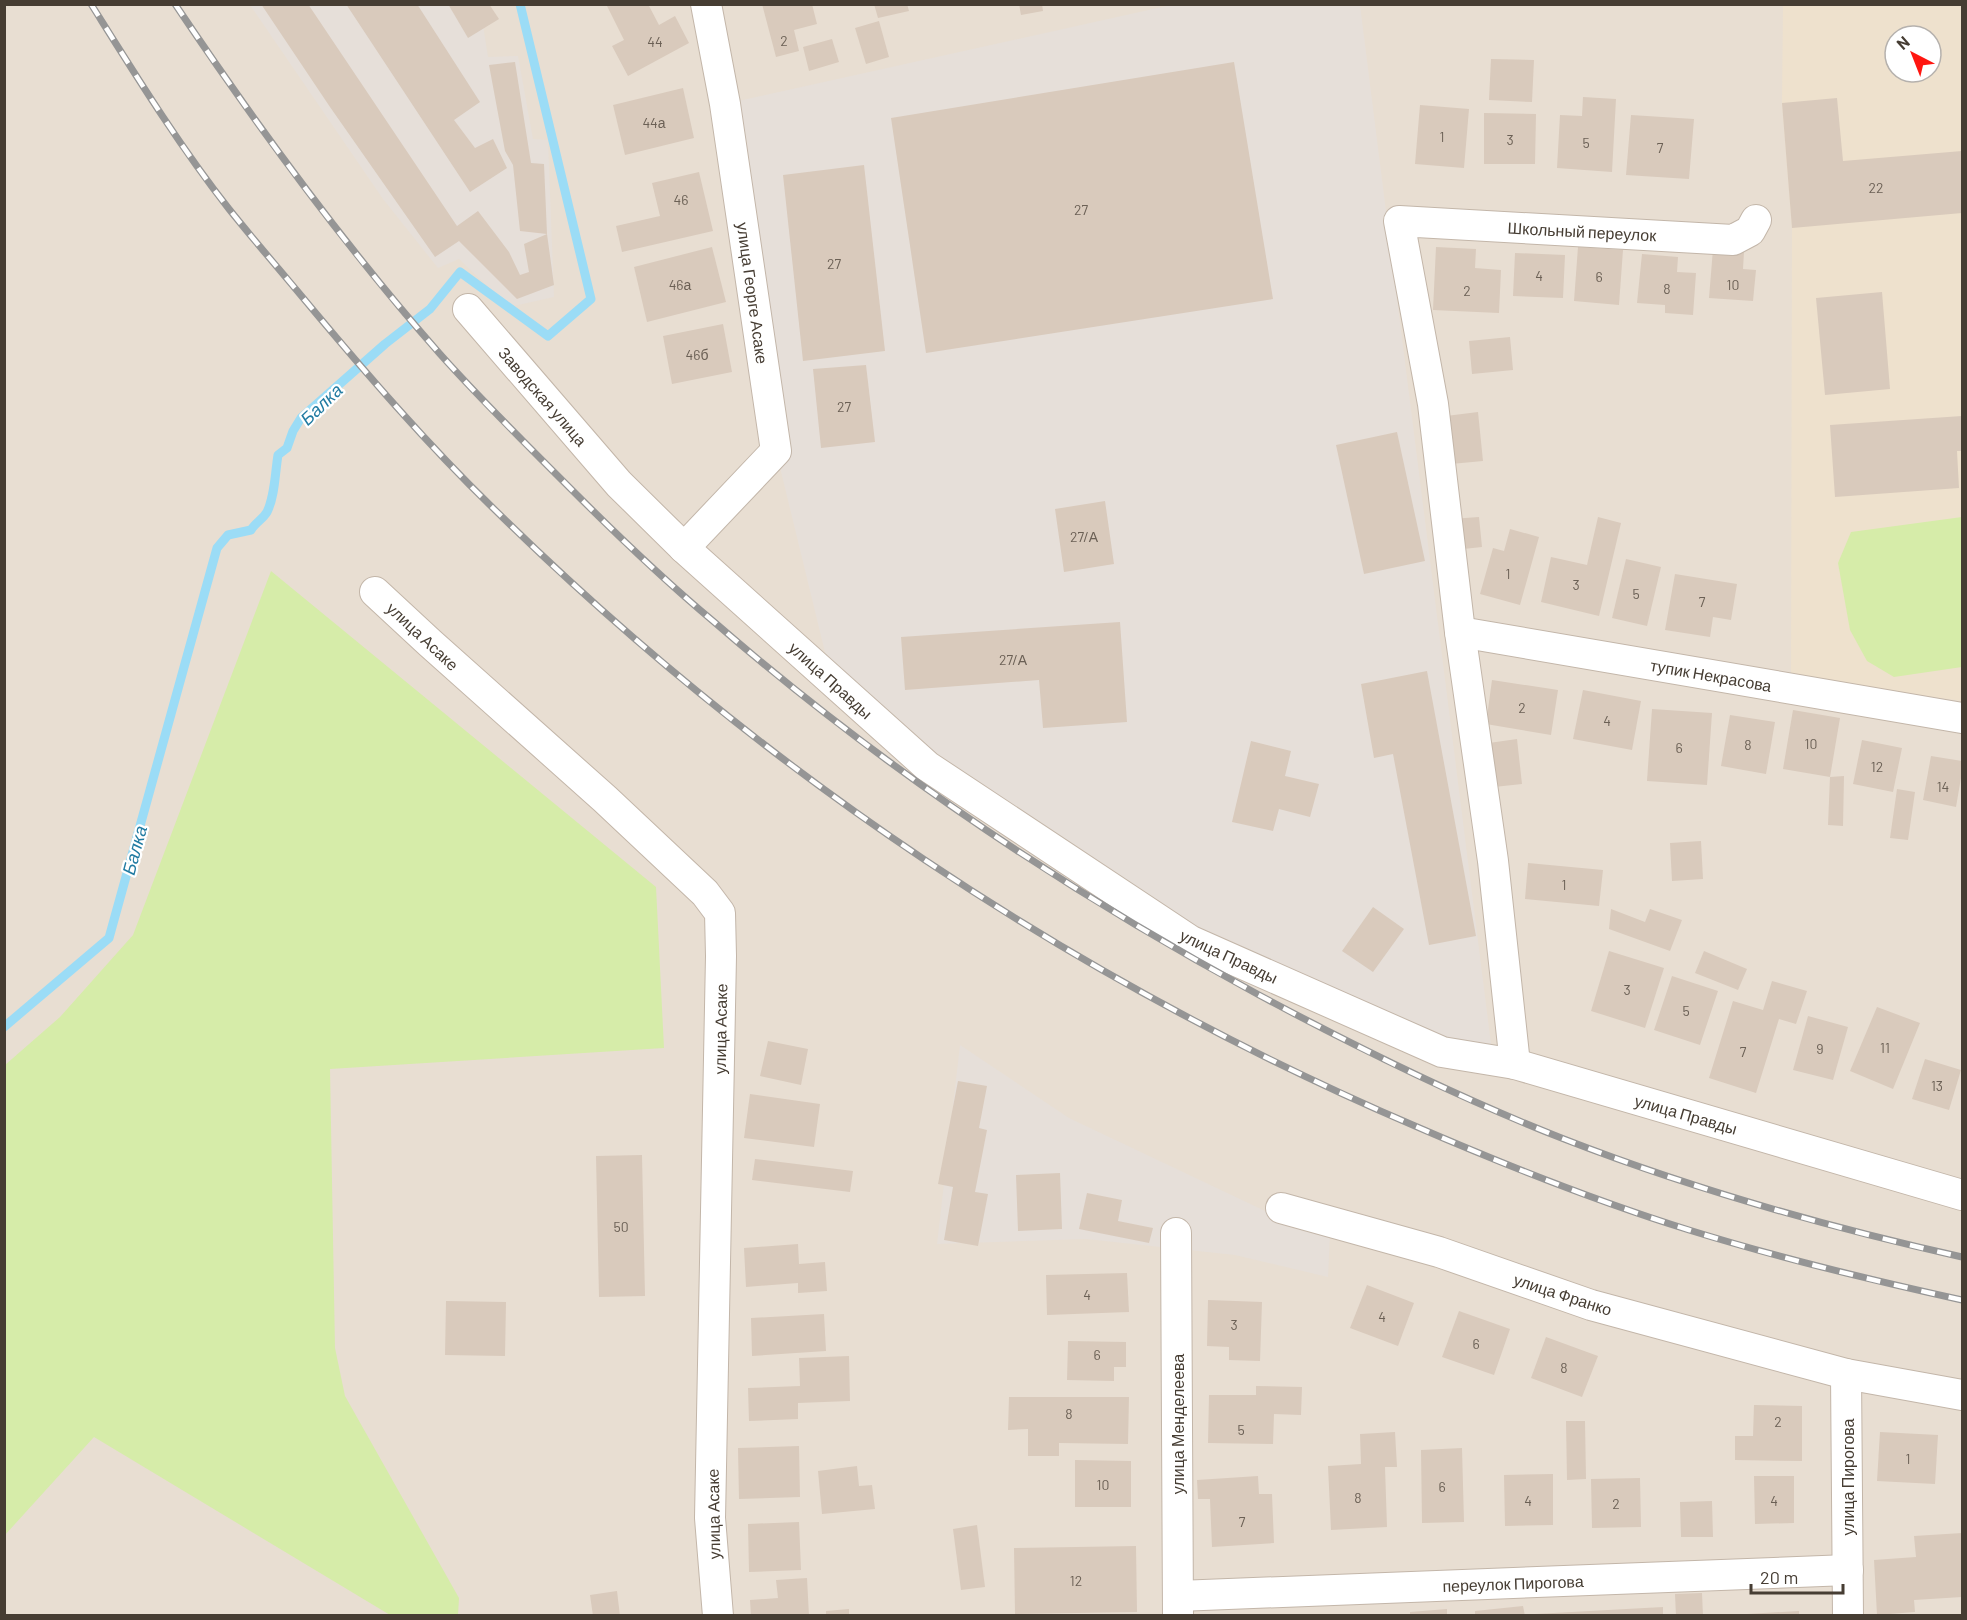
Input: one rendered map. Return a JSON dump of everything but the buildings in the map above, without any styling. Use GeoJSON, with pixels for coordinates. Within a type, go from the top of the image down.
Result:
{"type":"FeatureCollection","features":[{"type":"Feature","properties":{"kind":"street","name":"улица Георге Асаке"},"geometry":{"type":"LineString","coordinates":[[684,548],[776,451],[725,104],[706,4]]}},
{"type":"Feature","properties":{"kind":"street","name":"Школьный переулок"},"geometry":{"type":"LineString","coordinates":[[1460,632],[1433,404],[1399,221],[1733,240],[1750,231],[1756,220]]}},
{"type":"Feature","properties":{"kind":"street","name":"Заводская улица"},"geometry":{"type":"LineString","coordinates":[[468,309],[619,484]]}},
{"type":"Feature","properties":{"kind":"street","name":"улица Правды"},"geometry":{"type":"LineString","coordinates":[[619,484],[684,548],[927,766],[1191,940],[1442,1052],[1515,1064],[1962,1195]]}},
{"type":"Feature","properties":{"kind":"street","name":"улица Асаке"},"geometry":{"type":"LineString","coordinates":[[375,592],[605,799],[705,893],[720,913],[710,1518],[718,1616]]}},
{"type":"Feature","properties":{"kind":"street","name":"тупик Некрасова"},"geometry":{"type":"LineString","coordinates":[[1460,632],[1962,718]]}},
{"type":"Feature","properties":{"kind":"street"},"geometry":{"type":"LineString","coordinates":[[1460,632],[1492,861],[1515,1064]]}},
{"type":"Feature","properties":{"kind":"street","name":"улица Франко"},"geometry":{"type":"LineString","coordinates":[[1281,1208],[1440,1252],[1591,1305],[1846,1374],[1962,1395]]}},
{"type":"Feature","properties":{"kind":"street","name":"улица Менделеева"},"geometry":{"type":"LineString","coordinates":[[1176,1233],[1178,1606]]}},
{"type":"Feature","properties":{"kind":"street","name":"улица Пирогова"},"geometry":{"type":"LineString","coordinates":[[1846,1374],[1848,1616]]}},
{"type":"Feature","properties":{"kind":"street","name":"переулок Пирогова"},"geometry":{"type":"LineString","coordinates":[[1178,1606],[1848,1570]]}},
{"type":"Feature","properties":{"kind":"shaded area"},"geometry":{"type":"Polygon","coordinates":[[[5,5],[1962,5],[1962,1615],[5,1615],[5,5]]]}},
{"type":"Feature","properties":{"kind":"shaded area"},"geometry":{"type":"Polygon","coordinates":[[[250,5],[480,5],[488,57],[518,56],[533,139],[548,140],[554,297],[509,307],[459,259],[438,268],[383,199],[250,5]]]}},
{"type":"Feature","properties":{"kind":"shaded area"},"geometry":{"type":"Polygon","coordinates":[[[1171,5],[1360,5],[1493,1060],[1191,941],[832,681],[776,451],[725,104],[1171,5]]]}},
{"type":"Feature","properties":{"kind":"shaded area"},"geometry":{"type":"Polygon","coordinates":[[[1783,5],[1962,5],[1962,701],[1791,677],[1792,228],[1782,103],[1783,5]]]}},
{"type":"Feature","properties":{"kind":"shaded area"},"geometry":{"type":"Polygon","coordinates":[[[960,1045],[1069,1118],[1278,1217],[1330,1233],[1328,1277],[1235,1255],[1086,1239],[937,1244],[960,1045]]]}},
{"type":"Feature","properties":{"kind":"green space"},"geometry":{"type":"Polygon","coordinates":[[[1962,517],[1962,667],[1894,677],[1867,661],[1850,630],[1838,563],[1851,532],[1962,517]]]}},
{"type":"Feature","properties":{"kind":"green space"},"geometry":{"type":"Polygon","coordinates":[[[271,571],[656,887],[664,1048],[330,1069],[335,1348],[345,1396],[459,1598],[458,1615],[390,1615],[94,1437],[5,1535],[5,1065],[60,1017],[133,935],[271,571]]]}},
{"type":"Feature","properties":{"kind":"waterway","name":"Балка"},"geometry":{"type":"LineString","coordinates":[[4,1027],[109,938],[217,548],[228,535],[251,530],[267,512],[273,492],[278,455],[287,448],[301,418],[385,344],[430,309],[460,272],[548,336],[591,299],[520,4]]}},
{"type":"Feature","properties":{"kind":"railway"},"geometry":{"type":"LineString","coordinates":[[91,4],[175,134],[229,209],[373,380],[468,483],[595,604],[701,694],[811,780],[925,860],[1043,935],[1164,1004],[1288,1068],[1415,1126],[1585,1195],[1654,1219],[1825,1268],[1962,1300]]}},
{"type":"Feature","properties":{"kind":"railway"},"geometry":{"type":"LineString","coordinates":[[175,4],[237,95],[335,227],[440,354],[505,423],[624,541],[713,621],[841,726],[976,823],[1115,913],[1187,955],[1371,1053],[1486,1107],[1613,1157],[1761,1206],[1962,1257]]}}]}
